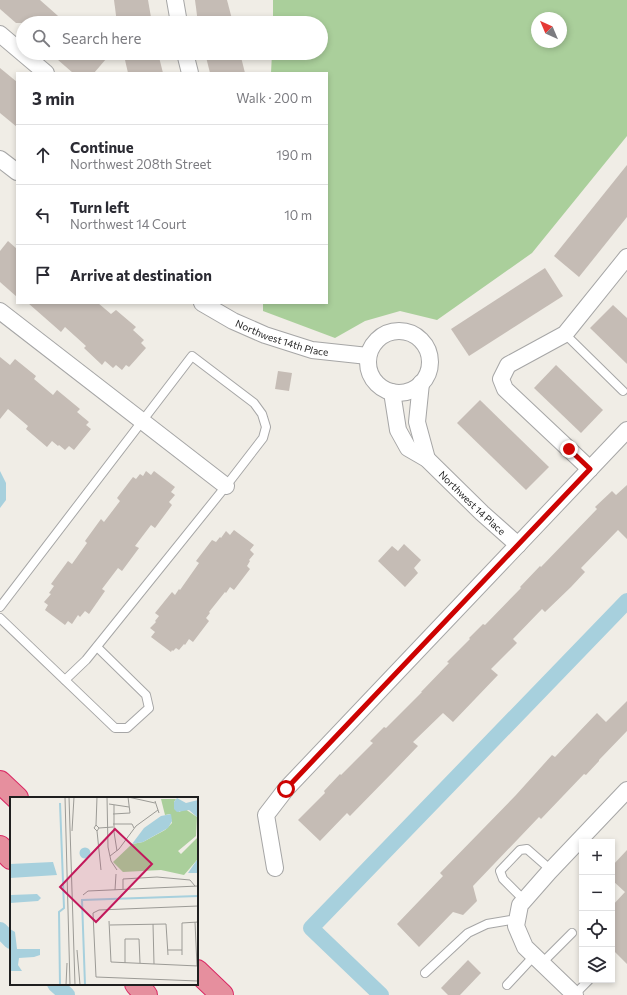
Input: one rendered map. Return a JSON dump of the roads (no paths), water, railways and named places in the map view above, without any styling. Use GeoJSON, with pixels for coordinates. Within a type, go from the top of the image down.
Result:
{"type":"FeatureCollection","features":[{"type":"Feature","properties":{"kind":"highway"},"geometry":{"type":"LineString","coordinates":[[0,782],[16,797]]}},
{"type":"Feature","properties":{"kind":"highway"},"geometry":{"type":"LineString","coordinates":[[0,847],[10,857]]}},
{"type":"Feature","properties":{"kind":"highway"},"geometry":{"type":"LineString","coordinates":[[198,972],[222,995]]}},
{"type":"Feature","properties":{"kind":"highway"},"geometry":{"type":"LineString","coordinates":[[137,985],[146,995]]}},
{"type":"Feature","properties":{"kind":"street"},"geometry":{"type":"LineString","coordinates":[[175,0],[178,16]]}},
{"type":"Feature","properties":{"kind":"street"},"geometry":{"type":"LineString","coordinates":[[0,34],[16,48]]}},
{"type":"Feature","properties":{"kind":"street"},"geometry":{"type":"LineString","coordinates":[[31,60],[45,72]]}},
{"type":"Feature","properties":{"kind":"street"},"geometry":{"type":"LineString","coordinates":[[187,60],[190,72]]}},
{"type":"Feature","properties":{"kind":"street"},"geometry":{"type":"LineString","coordinates":[[0,159],[16,171]]}},
{"type":"Feature","properties":{"kind":"street"},"geometry":{"type":"LineString","coordinates":[[590,469],[505,389],[501,380],[508,365],[564,334],[627,257]]}},
{"type":"Feature","properties":{"kind":"street","name":"Northwest 14th Place"},"geometry":{"type":"LineString","coordinates":[[204,304],[233,321],[265,335],[312,350],[368,356]]}},
{"type":"Feature","properties":{"kind":"street"},"geometry":{"type":"LineString","coordinates":[[0,311],[226,486]]}},
{"type":"Feature","properties":{"kind":"street"},"geometry":{"type":"LineString","coordinates":[[397,330],[408,332],[417,336],[424,344],[429,354],[430,364],[427,374],[421,383],[413,390],[402,393],[383,389],[375,383],[370,375],[368,356],[371,346],[377,339],[386,333],[397,330]]}},
{"type":"Feature","properties":{"kind":"street"},"geometry":{"type":"LineString","coordinates":[[421,383],[417,422],[427,459]]}},
{"type":"Feature","properties":{"kind":"street"},"geometry":{"type":"LineString","coordinates":[[392,392],[398,430],[408,448],[427,459]]}},
{"type":"Feature","properties":{"kind":"street"},"geometry":{"type":"LineString","coordinates":[[275,868],[266,815],[286,789],[627,430]]}},
{"type":"Feature","properties":{"kind":"street","name":"Northwest 14 Place"},"geometry":{"type":"LineString","coordinates":[[427,459],[482,513],[518,545]]}},
{"type":"Feature","properties":{"kind":"street"},"geometry":{"type":"LineString","coordinates":[[575,995],[525,947],[517,922],[520,905],[627,790]]}},
{"type":"Feature","properties":{"kind":"lane"},"geometry":{"type":"LineString","coordinates":[[564,334],[623,391]]}},
{"type":"Feature","properties":{"kind":"lane"},"geometry":{"type":"LineString","coordinates":[[0,607],[192,356],[254,403],[262,414],[266,427],[262,438],[226,486],[97,647],[65,680]]}},
{"type":"Feature","properties":{"kind":"lane"},"geometry":{"type":"LineString","coordinates":[[0,618],[115,728],[127,728],[149,708],[146,695],[97,647]]}},
{"type":"Feature","properties":{"kind":"lane"},"geometry":{"type":"LineString","coordinates":[[524,900],[503,879],[500,871],[520,850],[527,849],[551,870]]}},
{"type":"Feature","properties":{"kind":"lane"},"geometry":{"type":"LineString","coordinates":[[425,973],[468,933],[487,924],[517,922]]}},
{"type":"Feature","properties":{"kind":"lane"},"geometry":{"type":"LineString","coordinates":[[507,985],[572,933]]}},
{"type":"Feature","properties":{"kind":"lane"},"geometry":{"type":"LineString","coordinates":[[575,995],[586,983]]}},
{"type":"Feature","properties":{"kind":"water"},"geometry":{"type":"Polygon","coordinates":[[[0,471],[6,483],[6,500],[0,508],[0,471]]]}},
{"type":"Feature","properties":{"kind":"waterway"},"geometry":{"type":"LineString","coordinates":[[381,995],[311,928],[627,601]]}},
{"type":"Feature","properties":{"kind":"waterway"},"geometry":{"type":"LineString","coordinates":[[0,930],[10,940]]}},
{"type":"Feature","properties":{"kind":"waterway"},"geometry":{"type":"LineString","coordinates":[[56,985],[67,995]]}}]}
